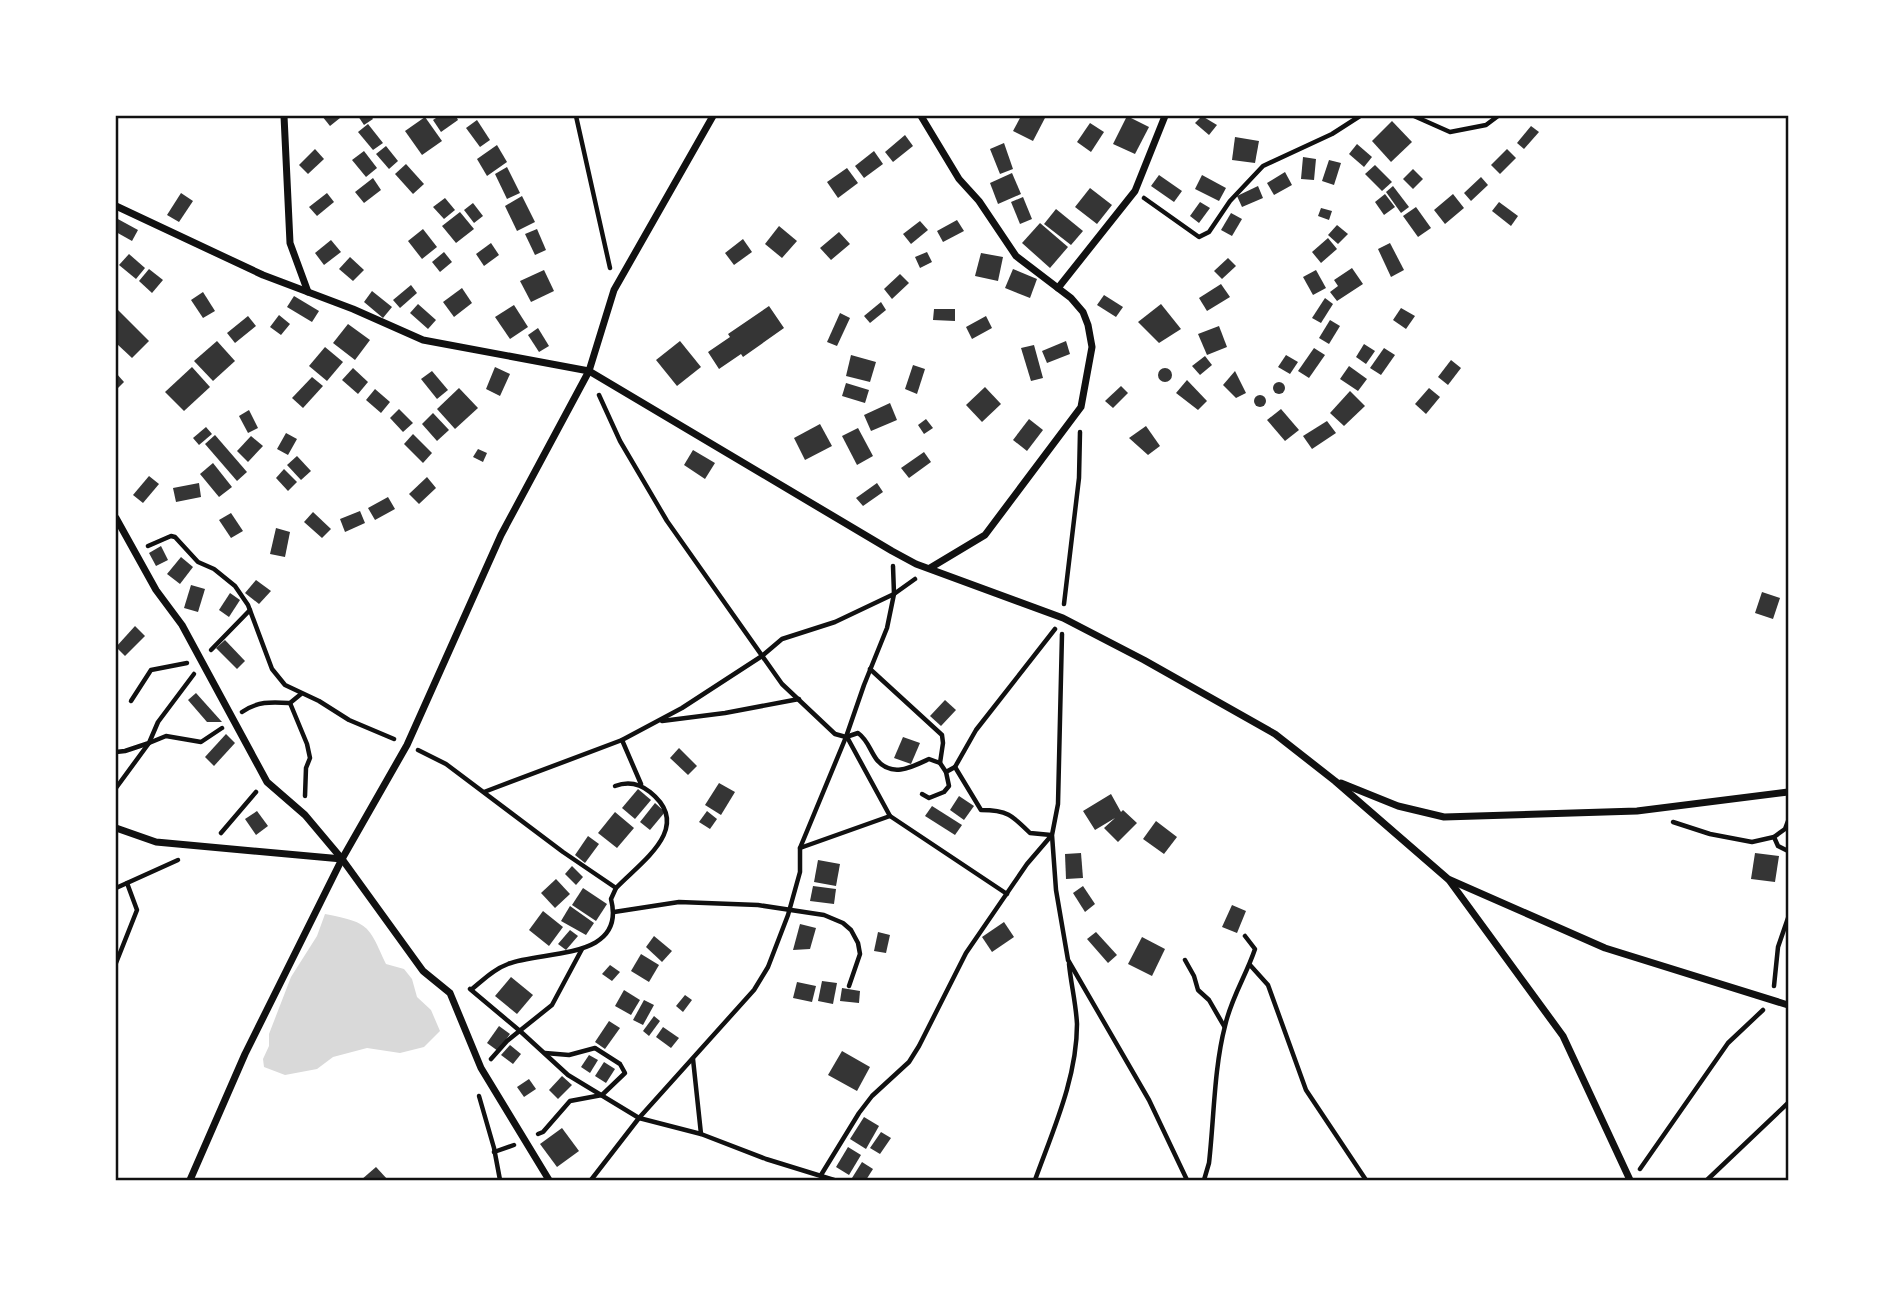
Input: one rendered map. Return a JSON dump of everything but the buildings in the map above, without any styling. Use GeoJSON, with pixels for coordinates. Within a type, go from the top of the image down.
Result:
{"type":"FeatureCollection","features":[{"type":"Feature","properties":{"kind":"street"},"geometry":{"type":"LineString","coordinates":[[284,116],[290,243],[308,292]]}},
{"type":"Feature","properties":{"kind":"street"},"geometry":{"type":"LineString","coordinates":[[190,1181],[245,1054],[342,859],[407,745],[501,535],[589,371],[614,290],[713,116]]}},
{"type":"Feature","properties":{"kind":"street"},"geometry":{"type":"LineString","coordinates":[[921,116],[958,179],[979,201],[1016,256],[1058,288],[1083,312],[1092,347],[1081,407],[985,534],[930,568]]}},
{"type":"Feature","properties":{"kind":"street"},"geometry":{"type":"LineString","coordinates":[[1058,288],[1135,191],[1165,116]]}},
{"type":"Feature","properties":{"kind":"street"},"geometry":{"type":"LineString","coordinates":[[116,206],[263,275],[424,340],[589,371],[892,551],[1063,618],[1275,734],[1335,780],[1448,878],[1563,1036],[1630,1181]]}},
{"type":"Feature","properties":{"kind":"street"},"geometry":{"type":"LineString","coordinates":[[116,518],[156,590],[183,625],[267,782],[305,815],[342,859],[423,971],[450,993],[481,1068],[549,1181]]}},
{"type":"Feature","properties":{"kind":"street"},"geometry":{"type":"LineString","coordinates":[[1335,780],[1398,806],[1444,817],[1637,811],[1788,792]]}},
{"type":"Feature","properties":{"kind":"street"},"geometry":{"type":"LineString","coordinates":[[116,828],[156,842],[342,859]]}},
{"type":"Feature","properties":{"kind":"street"},"geometry":{"type":"LineString","coordinates":[[1448,878],[1605,948],[1788,1005]]}},
{"type":"Feature","properties":{"kind":"path"},"geometry":{"type":"LineString","coordinates":[[576,116],[614,290]]}},
{"type":"Feature","properties":{"kind":"path"},"geometry":{"type":"LineString","coordinates":[[1135,191],[1199,237],[1209,232],[1230,201],[1263,166],[1332,134],[1360,116]]}},
{"type":"Feature","properties":{"kind":"path"},"geometry":{"type":"LineString","coordinates":[[1414,116],[1450,132],[1486,125],[1498,116]]}},
{"type":"Feature","properties":{"kind":"path"},"geometry":{"type":"LineString","coordinates":[[589,371],[620,441],[667,521],[782,684],[800,698],[816,718],[835,734],[846,737],[858,733],[864,737],[878,761],[891,770],[899,771],[929,759],[940,763],[946,772],[949,786],[944,792],[929,798],[922,794]]}},
{"type":"Feature","properties":{"kind":"path"},"geometry":{"type":"LineString","coordinates":[[1035,1181],[1068,1087],[1077,1022],[1056,890],[1052,835],[1058,804],[1063,618],[1079,478],[1081,407]]}},
{"type":"Feature","properties":{"kind":"path"},"geometry":{"type":"LineString","coordinates":[[591,1181],[639,1118],[754,990],[768,967],[790,909],[800,872],[800,848],[887,628],[894,594],[892,551]]}},
{"type":"Feature","properties":{"kind":"path"},"geometry":{"type":"LineString","coordinates":[[484,792],[622,740],[682,708],[762,656],[782,639],[835,622],[894,594],[930,568]]}},
{"type":"Feature","properties":{"kind":"path"},"geometry":{"type":"LineString","coordinates":[[116,788],[149,743],[158,722],[191,681],[201,660],[250,610]]}},
{"type":"Feature","properties":{"kind":"path"},"geometry":{"type":"LineString","coordinates":[[946,772],[955,768],[976,730],[1063,618]]}},
{"type":"Feature","properties":{"kind":"path"},"geometry":{"type":"LineString","coordinates":[[131,701],[151,670],[201,660]]}},
{"type":"Feature","properties":{"kind":"path"},"geometry":{"type":"LineString","coordinates":[[870,669],[942,735],[940,763]]}},
{"type":"Feature","properties":{"kind":"path"},"geometry":{"type":"LineString","coordinates":[[116,752],[166,736],[201,742],[254,704],[290,703],[301,694]]}},
{"type":"Feature","properties":{"kind":"path"},"geometry":{"type":"LineString","coordinates":[[657,721],[725,713],[800,698]]}},
{"type":"Feature","properties":{"kind":"path"},"geometry":{"type":"LineString","coordinates":[[290,703],[310,758],[306,768],[305,815]]}},
{"type":"Feature","properties":{"kind":"path"},"geometry":{"type":"LineString","coordinates":[[846,737],[890,816],[1007,894]]}},
{"type":"Feature","properties":{"kind":"path"},"geometry":{"type":"LineString","coordinates":[[616,888],[663,839],[668,827],[666,810],[660,801],[641,785],[622,740]]}},
{"type":"Feature","properties":{"kind":"path"},"geometry":{"type":"LineString","coordinates":[[955,768],[981,810],[1002,810],[1014,817],[1030,833],[1052,835]]}},
{"type":"Feature","properties":{"kind":"path"},"geometry":{"type":"LineString","coordinates":[[116,888],[205,848],[230,825],[243,805],[267,782]]}},
{"type":"Feature","properties":{"kind":"path"},"geometry":{"type":"LineString","coordinates":[[615,786],[624,783],[641,785]]}},
{"type":"Feature","properties":{"kind":"path"},"geometry":{"type":"LineString","coordinates":[[1637,811],[1710,834],[1752,842],[1774,837],[1785,829],[1788,821]]}},
{"type":"Feature","properties":{"kind":"path"},"geometry":{"type":"LineString","coordinates":[[800,848],[890,816]]}},
{"type":"Feature","properties":{"kind":"path"},"geometry":{"type":"LineString","coordinates":[[821,1175],[872,1096],[909,1062],[966,953],[1027,864],[1052,835]]}},
{"type":"Feature","properties":{"kind":"path"},"geometry":{"type":"LineString","coordinates":[[1774,837],[1778,846],[1788,851]]}},
{"type":"Feature","properties":{"kind":"path"},"geometry":{"type":"LineString","coordinates":[[116,963],[137,910],[127,883]]}},
{"type":"Feature","properties":{"kind":"path"},"geometry":{"type":"LineString","coordinates":[[614,912],[679,902],[758,905],[824,915],[843,923],[859,943],[860,954],[849,986]]}},
{"type":"Feature","properties":{"kind":"path"},"geometry":{"type":"LineString","coordinates":[[1638,1172],[1728,1043],[1772,1001],[1778,947],[1788,918]]}},
{"type":"Feature","properties":{"kind":"path"},"geometry":{"type":"LineString","coordinates":[[1204,1181],[1209,1163],[1224,1026],[1237,986],[1250,965],[1255,949],[1245,936]]}},
{"type":"Feature","properties":{"kind":"path"},"geometry":{"type":"LineString","coordinates":[[481,1068],[552,1005],[582,948]]}},
{"type":"Feature","properties":{"kind":"path"},"geometry":{"type":"LineString","coordinates":[[1068,960],[1149,1100],[1187,1181]]}},
{"type":"Feature","properties":{"kind":"path"},"geometry":{"type":"LineString","coordinates":[[1185,960],[1198,990],[1209,1000],[1224,1026]]}},
{"type":"Feature","properties":{"kind":"path"},"geometry":{"type":"LineString","coordinates":[[1250,965],[1268,985],[1306,1090],[1366,1181]]}},
{"type":"Feature","properties":{"kind":"path"},"geometry":{"type":"LineString","coordinates":[[450,993],[472,989],[568,1075],[639,1118],[701,1134],[834,1181]]}},
{"type":"Feature","properties":{"kind":"path"},"geometry":{"type":"LineString","coordinates":[[495,1152],[543,1132],[570,1101],[602,1095],[625,1073],[620,1064],[595,1048],[569,1055],[544,1053]]}},
{"type":"Feature","properties":{"kind":"path"},"geometry":{"type":"LineString","coordinates":[[693,1059],[701,1134]]}},
{"type":"Feature","properties":{"kind":"path"},"geometry":{"type":"LineString","coordinates":[[1707,1181],[1788,1103]]}},
{"type":"Feature","properties":{"kind":"shaded area"},"geometry":{"type":"Polygon","coordinates":[[[325,914],[351,920],[365,927],[386,964],[404,969],[412,979],[417,997],[431,1010],[440,1031],[424,1047],[400,1053],[367,1048],[333,1057],[317,1069],[285,1075],[264,1067],[263,1059],[269,1046],[269,1034],[291,977],[317,936],[325,914]]]}}]}
